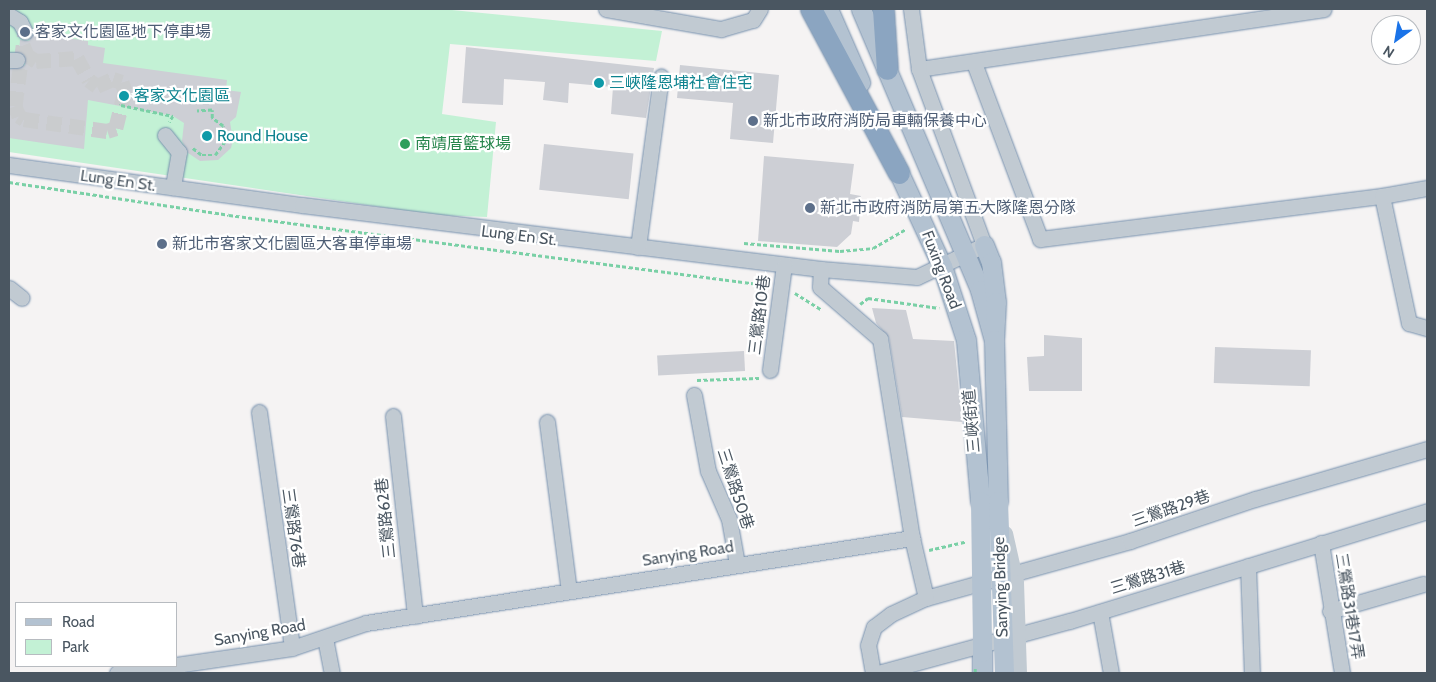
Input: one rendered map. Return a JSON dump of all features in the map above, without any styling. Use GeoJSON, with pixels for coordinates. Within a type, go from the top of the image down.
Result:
{"type":"FeatureCollection","features":[{"type":"Feature","properties":{"kind":"highway"},"geometry":{"type":"LineString","coordinates":[[811,9],[899,172]]}},
{"type":"Feature","properties":{"kind":"highway"},"geometry":{"type":"LineString","coordinates":[[884,9],[887,68]]}},
{"type":"Feature","properties":{"kind":"main road","name":"Fuxing Road"},"geometry":{"type":"LineString","coordinates":[[828,9],[942,266],[966,340]]}},
{"type":"Feature","properties":{"kind":"main road","name":"Fuxing Road"},"geometry":{"type":"LineString","coordinates":[[861,9],[966,254],[980,290],[994,340]]}},
{"type":"Feature","properties":{"kind":"main road"},"geometry":{"type":"LineString","coordinates":[[984,245],[991,262],[996,302],[994,340]]}},
{"type":"Feature","properties":{"kind":"main road","name":"三峽街道"},"geometry":{"type":"LineString","coordinates":[[966,340],[980,501]]}},
{"type":"Feature","properties":{"kind":"main road","name":"三峽街道"},"geometry":{"type":"LineString","coordinates":[[994,340],[998,501]]}},
{"type":"Feature","properties":{"kind":"main road","name":"Sanying Bridge"},"geometry":{"type":"LineString","coordinates":[[980,501],[982,673]]}},
{"type":"Feature","properties":{"kind":"main road","name":"Sanying Bridge"},"geometry":{"type":"LineString","coordinates":[[998,501],[1004,673]]}},
{"type":"Feature","properties":{"kind":"street"},"geometry":{"type":"LineString","coordinates":[[606,9],[721,29],[753,20],[760,9]]}},
{"type":"Feature","properties":{"kind":"street"},"geometry":{"type":"LineString","coordinates":[[805,9],[822,31]]}},
{"type":"Feature","properties":{"kind":"street"},"geometry":{"type":"LineString","coordinates":[[911,9],[919,69],[984,245]]}},
{"type":"Feature","properties":{"kind":"street"},"geometry":{"type":"LineString","coordinates":[[919,69],[974,63],[1324,9]]}},
{"type":"Feature","properties":{"kind":"street"},"geometry":{"type":"LineString","coordinates":[[9,15],[20,22],[25,32]]}},
{"type":"Feature","properties":{"kind":"street"},"geometry":{"type":"LineString","coordinates":[[974,63],[1040,239],[1382,196],[1427,188]]}},
{"type":"Feature","properties":{"kind":"street"},"geometry":{"type":"LineString","coordinates":[[638,247],[661,77]]}},
{"type":"Feature","properties":{"kind":"street"},"geometry":{"type":"LineString","coordinates":[[165,135],[179,152],[173,187]]}},
{"type":"Feature","properties":{"kind":"street","name":"Lung En St."},"geometry":{"type":"LineString","coordinates":[[9,165],[638,247],[821,269],[917,277],[984,245]]}},
{"type":"Feature","properties":{"kind":"street"},"geometry":{"type":"LineString","coordinates":[[1382,196],[1409,324],[1427,328]]}},
{"type":"Feature","properties":{"kind":"street","name":"三鶯路10巷"},"geometry":{"type":"LineString","coordinates":[[770,370],[784,265]]}},
{"type":"Feature","properties":{"kind":"street"},"geometry":{"type":"LineString","coordinates":[[821,269],[820,287],[878,335],[885,362],[914,546],[926,598],[891,614],[874,627],[868,645],[873,673]]}},
{"type":"Feature","properties":{"kind":"street"},"geometry":{"type":"LineString","coordinates":[[9,288],[22,298]]}},
{"type":"Feature","properties":{"kind":"street","name":"三鶯路50巷"},"geometry":{"type":"LineString","coordinates":[[694,395],[708,471],[729,519],[738,564]]}},
{"type":"Feature","properties":{"kind":"street","name":"三鶯路76巷"},"geometry":{"type":"LineString","coordinates":[[259,412],[292,648]]}},
{"type":"Feature","properties":{"kind":"street","name":"三鶯路62巷"},"geometry":{"type":"LineString","coordinates":[[393,416],[415,616]]}},
{"type":"Feature","properties":{"kind":"street"},"geometry":{"type":"LineString","coordinates":[[547,422],[569,591]]}},
{"type":"Feature","properties":{"kind":"street","name":"三鶯路29巷"},"geometry":{"type":"LineString","coordinates":[[926,598],[1130,541],[1255,499],[1427,450]]}},
{"type":"Feature","properties":{"kind":"street"},"geometry":{"type":"LineString","coordinates":[[998,501],[1016,582],[1019,673]]}},
{"type":"Feature","properties":{"kind":"street","name":"三鶯路31巷"},"geometry":{"type":"LineString","coordinates":[[878,673],[1100,612],[1427,510]]}},
{"type":"Feature","properties":{"kind":"street","name":"三鶯路31巷17弄"},"geometry":{"type":"LineString","coordinates":[[1321,543],[1330,611],[1342,673]]}},
{"type":"Feature","properties":{"kind":"street","name":"Sanying Road"},"geometry":{"type":"LineString","coordinates":[[178,665],[292,648],[366,623],[738,564],[914,546]]}},
{"type":"Feature","properties":{"kind":"street"},"geometry":{"type":"LineString","coordinates":[[1248,566],[1252,673]]}},
{"type":"Feature","properties":{"kind":"street"},"geometry":{"type":"LineString","coordinates":[[1330,611],[1423,584]]}},
{"type":"Feature","properties":{"kind":"street"},"geometry":{"type":"LineString","coordinates":[[1100,612],[1111,673]]}},
{"type":"Feature","properties":{"kind":"street"},"geometry":{"type":"LineString","coordinates":[[325,638],[332,673]]}},
{"type":"Feature","properties":{"kind":"street"},"geometry":{"type":"LineString","coordinates":[[117,673],[162,667]]}},
{"type":"Feature","properties":{"kind":"path"},"geometry":{"type":"LineString","coordinates":[[122,98],[121,105],[173,116],[165,135]]}},
{"type":"Feature","properties":{"kind":"path"},"geometry":{"type":"LineString","coordinates":[[189,140],[196,151],[209,156],[218,152],[226,140],[223,126],[212,118],[212,110],[196,111]]}},
{"type":"Feature","properties":{"kind":"path","name":"Lung En St."},"geometry":{"type":"LineString","coordinates":[[9,182],[248,218],[781,287],[830,316]]}},
{"type":"Feature","properties":{"kind":"path"},"geometry":{"type":"LineString","coordinates":[[860,319],[860,304],[868,298],[943,309]]}},
{"type":"Feature","properties":{"kind":"path"},"geometry":{"type":"LineString","coordinates":[[694,395],[694,380],[755,380],[770,370]]}},
{"type":"Feature","properties":{"kind":"path"},"geometry":{"type":"LineString","coordinates":[[914,546],[971,540]]}},
{"type":"Feature","properties":{"kind":"green space"},"geometry":{"type":"Polygon","coordinates":[[[9,9],[442,9],[662,31],[656,61],[450,44],[442,114],[496,122],[487,217],[435,215],[9,152],[9,9]]]}},
{"type":"Feature","properties":{"kind":"building","name":"客家文化園區"},"geometry":{"type":"Polygon","coordinates":[[[34,33],[88,41],[88,45],[105,48],[103,63],[227,80],[226,90],[241,92],[236,117],[230,122],[233,140],[231,148],[218,160],[200,161],[188,153],[182,141],[184,123],[173,116],[88,100],[84,149],[9,138],[9,69],[25,65],[25,56],[19,51],[20,40],[29,41],[34,33]]]}},
{"type":"Feature","properties":{"kind":"building","name":"三峽隆恩埔社會住宅"},"geometry":{"type":"Polygon","coordinates":[[[466,47],[654,68],[646,118],[611,114],[613,87],[569,83],[568,103],[543,100],[545,82],[504,79],[503,105],[462,103],[466,47]]]}},
{"type":"Feature","properties":{"kind":"building","name":"新北市政府消防局車輛保養中心"},"geometry":{"type":"Polygon","coordinates":[[[680,65],[779,75],[773,143],[730,139],[733,103],[677,98],[680,65]]]}},
{"type":"Feature","properties":{"kind":"building"},"geometry":{"type":"Polygon","coordinates":[[[544,144],[634,153],[629,199],[539,190],[544,144]]]}},
{"type":"Feature","properties":{"kind":"building","name":"新北市政府消防局第五大隊隆恩分隊"},"geometry":{"type":"Polygon","coordinates":[[[764,156],[854,164],[850,194],[861,196],[859,222],[853,221],[851,234],[837,247],[758,241],[764,156]]]}},
{"type":"Feature","properties":{"kind":"building"},"geometry":{"type":"Polygon","coordinates":[[[872,308],[906,310],[913,339],[954,341],[962,422],[902,417],[889,338],[876,323],[872,308]]]}},
{"type":"Feature","properties":{"kind":"building"},"geometry":{"type":"Polygon","coordinates":[[[1044,335],[1082,338],[1082,391],[1029,391],[1027,357],[1044,356],[1044,335]]]}},
{"type":"Feature","properties":{"kind":"building"},"geometry":{"type":"Polygon","coordinates":[[[1215,347],[1311,350],[1310,386],[1214,383],[1215,347]]]}},
{"type":"Feature","properties":{"kind":"building"},"geometry":{"type":"Polygon","coordinates":[[[744,351],[745,371],[658,376],[657,356],[744,351]]]}},
{"type":"Feature","properties":{"kind":"tunnel"},"geometry":{"type":"LineString","coordinates":[[23,45],[27,55],[36,61],[77,58],[89,80],[97,86],[113,79],[122,82],[125,91],[116,128],[107,131],[24,119],[19,116],[15,106],[25,32]]}},
{"type":"Feature","properties":{"kind":"place","name":"客家文化園區地下停車場"},"geometry":{"type":"Point","coordinates":[25,32]}},
{"type":"Feature","properties":{"kind":"place","name":"三峽隆恩埔社會住宅"},"geometry":{"type":"Point","coordinates":[599,83]}},
{"type":"Feature","properties":{"kind":"place","name":"客家文化園區"},"geometry":{"type":"Point","coordinates":[124,96]}},
{"type":"Feature","properties":{"kind":"place","name":"新北市政府消防局車輛保養中心"},"geometry":{"type":"Point","coordinates":[753,121]}},
{"type":"Feature","properties":{"kind":"place","name":"Round House"},"geometry":{"type":"Point","coordinates":[207,136]}},
{"type":"Feature","properties":{"kind":"place","name":"南靖厝籃球場"},"geometry":{"type":"Point","coordinates":[405,144]}},
{"type":"Feature","properties":{"kind":"place","name":"新北市政府消防局第五大隊隆恩分隊"},"geometry":{"type":"Point","coordinates":[810,208]}},
{"type":"Feature","properties":{"kind":"place","name":"新北市客家文化園區大客車停車場"},"geometry":{"type":"Point","coordinates":[162,244]}}]}
